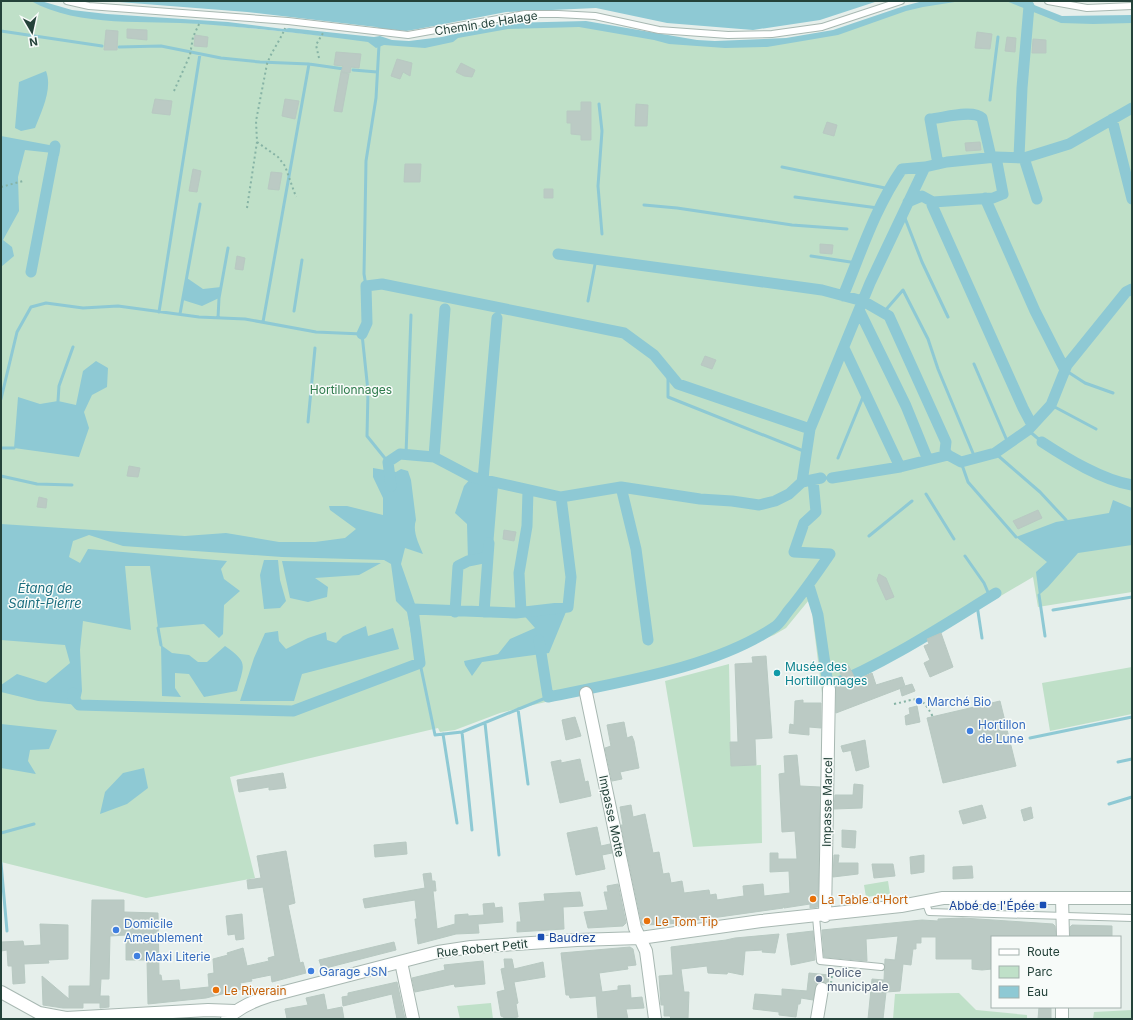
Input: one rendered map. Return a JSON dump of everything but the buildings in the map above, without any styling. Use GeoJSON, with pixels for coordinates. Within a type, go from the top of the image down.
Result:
{"type":"FeatureCollection","features":[{"type":"Feature","properties":{"kind":"street","name":"Impasse Marcel"},"geometry":{"type":"LineString","coordinates":[[821,916],[829,689]]}},
{"type":"Feature","properties":{"kind":"street","name":"Impasse Motte"},"geometry":{"type":"LineString","coordinates":[[586,693],[635,928],[646,951],[655,1019]]}},
{"type":"Feature","properties":{"kind":"street","name":"Rue Robert Petit"},"geometry":{"type":"LineString","coordinates":[[231,1015],[248,1004],[269,996],[438,952],[578,940],[640,938],[761,921],[821,916],[901,906],[925,900],[943,898],[1132,898]]}},
{"type":"Feature","properties":{"kind":"street"},"geometry":{"type":"LineString","coordinates":[[1062,898],[1063,936]]}},
{"type":"Feature","properties":{"kind":"street"},"geometry":{"type":"LineString","coordinates":[[401,962],[413,1019]]}},
{"type":"Feature","properties":{"kind":"street"},"geometry":{"type":"LineString","coordinates":[[817,1019],[822,989]]}},
{"type":"Feature","properties":{"kind":"street"},"geometry":{"type":"LineString","coordinates":[[1,992],[39,1013],[66,1018],[208,1010],[231,1015]]}},
{"type":"Feature","properties":{"kind":"street"},"geometry":{"type":"LineString","coordinates":[[1062,1008],[1062,1019]]}},
{"type":"Feature","properties":{"kind":"lane","name":"Chemin de Halage"},"geometry":{"type":"LineString","coordinates":[[66,1],[89,6],[235,16],[408,35],[525,14],[595,16],[660,30],[728,35],[772,34],[822,27],[901,1]]}},
{"type":"Feature","properties":{"kind":"lane"},"geometry":{"type":"LineString","coordinates":[[1048,1],[1087,8],[1132,6]]}},
{"type":"Feature","properties":{"kind":"lane"},"geometry":{"type":"LineString","coordinates":[[925,900],[929,912],[1062,918],[1132,918]]}},
{"type":"Feature","properties":{"kind":"lane"},"geometry":{"type":"LineString","coordinates":[[821,916],[820,961],[881,967]]}},
{"type":"Feature","properties":{"kind":"path"},"geometry":{"type":"LineString","coordinates":[[174,91],[190,55],[196,29],[202,18]]}},
{"type":"Feature","properties":{"kind":"path"},"geometry":{"type":"LineString","coordinates":[[247,208],[257,142],[256,120],[267,64],[286,27]]}},
{"type":"Feature","properties":{"kind":"path"},"geometry":{"type":"LineString","coordinates":[[319,58],[316,45],[325,29]]}},
{"type":"Feature","properties":{"kind":"path"},"geometry":{"type":"LineString","coordinates":[[257,142],[278,157],[285,166],[296,197]]}},
{"type":"Feature","properties":{"kind":"path"},"geometry":{"type":"LineString","coordinates":[[1,187],[23,181]]}},
{"type":"Feature","properties":{"kind":"path"},"geometry":{"type":"LineString","coordinates":[[894,704],[918,699],[925,702],[933,717]]}},
{"type":"Feature","properties":{"kind":"path"},"geometry":{"type":"LineString","coordinates":[[822,989],[830,988],[834,963]]}},
{"type":"Feature","properties":{"kind":"green space","name":"Hortillonnages"},"geometry":{"type":"Polygon","coordinates":[[[1,1],[35,1],[78,15],[211,24],[415,45],[490,27],[589,23],[672,39],[724,43],[768,42],[832,32],[937,1],[1017,1],[1064,18],[1132,18],[1132,592],[1038,607],[1033,577],[865,676],[822,693],[811,605],[809,600],[786,628],[774,635],[734,651],[579,694],[500,713],[455,730],[440,732],[438,728],[230,777],[255,878],[146,898],[1,862],[1,1]]]}},
{"type":"Feature","properties":{"kind":"green space"},"geometry":{"type":"Polygon","coordinates":[[[729,664],[731,766],[761,765],[762,843],[693,847],[665,681],[729,664]]]}},
{"type":"Feature","properties":{"kind":"green space"},"geometry":{"type":"Polygon","coordinates":[[[1132,667],[1132,714],[1050,731],[1042,683],[1132,667]]]}},
{"type":"Feature","properties":{"kind":"green space"},"geometry":{"type":"Polygon","coordinates":[[[888,881],[890,894],[866,897],[864,885],[888,881]]]}},
{"type":"Feature","properties":{"kind":"green space"},"geometry":{"type":"Polygon","coordinates":[[[959,993],[976,1010],[1027,1015],[1027,1019],[893,1019],[895,994],[959,993]]]}},
{"type":"Feature","properties":{"kind":"green space"},"geometry":{"type":"Polygon","coordinates":[[[491,1003],[493,1019],[460,1019],[457,1006],[491,1003]]]}},
{"type":"Feature","properties":{"kind":"green space"},"geometry":{"type":"Polygon","coordinates":[[[1132,1010],[1132,1019],[1093,1019],[1094,1012],[1132,1010]]]}},
{"type":"Feature","properties":{"kind":"water"},"geometry":{"type":"Polygon","coordinates":[[[31,1],[41,1],[72,10],[107,14],[228,22],[284,29],[289,28],[374,37],[380,36],[392,40],[409,41],[442,37],[508,23],[586,21],[697,40],[715,41],[786,38],[833,30],[923,1],[961,1],[906,11],[838,35],[767,47],[725,48],[669,44],[579,27],[508,29],[458,38],[453,42],[425,48],[384,45],[376,48],[368,42],[264,30],[201,24],[92,19],[50,10],[31,1]]]}},
{"type":"Feature","properties":{"kind":"water"},"geometry":{"type":"Polygon","coordinates":[[[106,1],[878,1],[820,20],[753,30],[667,23],[596,8],[506,12],[406,31],[384,30],[376,27],[247,12],[106,1]]]}},
{"type":"Feature","properties":{"kind":"water"},"geometry":{"type":"Polygon","coordinates":[[[1006,1],[1024,1],[1062,16],[1132,15],[1132,23],[1061,23],[1006,1]]]}},
{"type":"Feature","properties":{"kind":"water"},"geometry":{"type":"Polygon","coordinates":[[[46,71],[48,78],[47,93],[35,128],[21,131],[15,128],[19,82],[46,71]]]}},
{"type":"Feature","properties":{"kind":"water"},"geometry":{"type":"Polygon","coordinates":[[[1,136],[60,147],[59,156],[53,153],[25,150],[18,177],[19,211],[3,240],[12,247],[14,256],[1,267],[1,136]]]}},
{"type":"Feature","properties":{"kind":"water"},"geometry":{"type":"Polygon","coordinates":[[[187,278],[203,289],[221,287],[219,298],[202,306],[183,300],[187,278]]]}},
{"type":"Feature","properties":{"kind":"water"},"geometry":{"type":"Polygon","coordinates":[[[96,361],[108,368],[107,387],[92,395],[84,412],[89,428],[79,457],[14,448],[18,397],[40,404],[58,401],[76,405],[83,371],[96,361]]]}},
{"type":"Feature","properties":{"kind":"water","name":"Étang de Saint-Pierre"},"geometry":{"type":"Polygon","coordinates":[[[373,468],[396,472],[401,469],[408,471],[411,480],[416,520],[415,533],[423,554],[405,548],[401,564],[416,607],[421,631],[411,633],[407,612],[396,601],[391,564],[384,560],[282,557],[123,546],[89,535],[73,541],[69,557],[80,563],[88,549],[227,561],[221,569],[224,579],[240,591],[224,605],[223,634],[219,638],[204,624],[158,628],[150,566],[125,566],[131,630],[83,621],[80,650],[82,691],[79,705],[38,701],[1,692],[1,685],[17,674],[46,683],[70,663],[65,645],[1,640],[1,524],[185,536],[226,533],[279,542],[315,542],[345,538],[356,529],[330,510],[329,506],[347,506],[383,515],[383,498],[373,477],[373,468]]]}},
{"type":"Feature","properties":{"kind":"water"},"geometry":{"type":"Polygon","coordinates":[[[472,477],[493,482],[498,486],[492,559],[488,557],[468,561],[467,524],[455,513],[464,486],[472,477]]]}},
{"type":"Feature","properties":{"kind":"water"},"geometry":{"type":"Polygon","coordinates":[[[1113,500],[1132,508],[1132,545],[1078,553],[1039,595],[1036,572],[1047,562],[1016,537],[1056,522],[1109,513],[1113,500]]]}},
{"type":"Feature","properties":{"kind":"water"},"geometry":{"type":"Polygon","coordinates":[[[264,560],[278,560],[280,580],[286,601],[280,608],[264,609],[260,575],[264,560]]]}},
{"type":"Feature","properties":{"kind":"water"},"geometry":{"type":"Polygon","coordinates":[[[282,561],[381,563],[359,575],[315,578],[328,587],[327,597],[308,602],[290,598],[282,561]]]}},
{"type":"Feature","properties":{"kind":"water"},"geometry":{"type":"Polygon","coordinates":[[[568,607],[549,653],[482,662],[472,676],[464,661],[498,654],[510,639],[535,628],[521,612],[568,607]]]}},
{"type":"Feature","properties":{"kind":"water"},"geometry":{"type":"Polygon","coordinates":[[[366,626],[368,636],[393,628],[399,649],[302,674],[294,701],[240,701],[254,658],[265,633],[278,631],[279,641],[286,649],[308,638],[326,632],[327,640],[336,643],[343,636],[366,626]]]}},
{"type":"Feature","properties":{"kind":"water"},"geometry":{"type":"Polygon","coordinates":[[[161,645],[172,653],[189,655],[198,662],[207,662],[225,646],[238,656],[243,665],[237,691],[204,697],[189,674],[175,673],[175,688],[181,697],[162,696],[161,645]]]}},
{"type":"Feature","properties":{"kind":"water"},"geometry":{"type":"Polygon","coordinates":[[[1,724],[57,730],[49,749],[30,750],[28,761],[36,774],[1,768],[1,724]]]}},
{"type":"Feature","properties":{"kind":"water"},"geometry":{"type":"Polygon","coordinates":[[[144,768],[148,788],[127,804],[100,814],[105,792],[123,773],[144,768]]]}},
{"type":"Feature","properties":{"kind":"waterway"},"geometry":{"type":"LineString","coordinates":[[1019,157],[1022,88],[1029,6]]}},
{"type":"Feature","properties":{"kind":"waterway"},"geometry":{"type":"LineString","coordinates":[[1,31],[102,46]]}},
{"type":"Feature","properties":{"kind":"waterway"},"geometry":{"type":"LineString","coordinates":[[990,100],[998,37]]}},
{"type":"Feature","properties":{"kind":"waterway"},"geometry":{"type":"LineString","coordinates":[[366,286],[364,274],[366,161],[376,98],[379,45]]}},
{"type":"Feature","properties":{"kind":"waterway"},"geometry":{"type":"LineString","coordinates":[[119,47],[161,46],[221,58],[260,62],[309,64],[344,69]]}},
{"type":"Feature","properties":{"kind":"waterway"},"geometry":{"type":"LineString","coordinates":[[159,312],[200,54]]}},
{"type":"Feature","properties":{"kind":"waterway"},"geometry":{"type":"LineString","coordinates":[[263,322],[309,64]]}},
{"type":"Feature","properties":{"kind":"waterway"},"geometry":{"type":"LineString","coordinates":[[353,70],[377,72]]}},
{"type":"Feature","properties":{"kind":"waterway"},"geometry":{"type":"LineString","coordinates":[[599,104],[602,131],[598,186],[602,234]]}},
{"type":"Feature","properties":{"kind":"waterway"},"geometry":{"type":"LineString","coordinates":[[821,478],[802,482],[810,429],[870,283],[925,167],[947,162],[996,157],[1024,158],[1069,144],[1132,108]]}},
{"type":"Feature","properties":{"kind":"waterway"},"geometry":{"type":"LineString","coordinates":[[938,164],[930,119],[965,114],[978,115],[982,118],[991,157]]}},
{"type":"Feature","properties":{"kind":"waterway"},"geometry":{"type":"LineString","coordinates":[[1112,119],[1132,199]]}},
{"type":"Feature","properties":{"kind":"waterway"},"geometry":{"type":"LineString","coordinates":[[31,272],[55,146]]}},
{"type":"Feature","properties":{"kind":"waterway"},"geometry":{"type":"LineString","coordinates":[[908,202],[922,196],[933,202],[993,198],[1003,194],[996,157]]}},
{"type":"Feature","properties":{"kind":"waterway"},"geometry":{"type":"LineString","coordinates":[[1024,158],[1037,199]]}},
{"type":"Feature","properties":{"kind":"waterway"},"geometry":{"type":"LineString","coordinates":[[782,167],[890,189]]}},
{"type":"Feature","properties":{"kind":"waterway"},"geometry":{"type":"LineString","coordinates":[[843,296],[869,231],[892,184],[902,169],[925,167]]}},
{"type":"Feature","properties":{"kind":"waterway"},"geometry":{"type":"LineString","coordinates":[[795,197],[878,208]]}},
{"type":"Feature","properties":{"kind":"waterway"},"geometry":{"type":"LineString","coordinates":[[985,198],[1035,311],[1065,370]]}},
{"type":"Feature","properties":{"kind":"waterway"},"geometry":{"type":"LineString","coordinates":[[933,202],[932,205],[1032,425]]}},
{"type":"Feature","properties":{"kind":"waterway"},"geometry":{"type":"LineString","coordinates":[[180,314],[200,204]]}},
{"type":"Feature","properties":{"kind":"waterway"},"geometry":{"type":"LineString","coordinates":[[644,205],[677,208],[792,225],[847,229]]}},
{"type":"Feature","properties":{"kind":"waterway"},"geometry":{"type":"LineString","coordinates":[[903,213],[922,262],[948,317]]}},
{"type":"Feature","properties":{"kind":"waterway"},"geometry":{"type":"LineString","coordinates":[[218,318],[219,298],[228,248]]}},
{"type":"Feature","properties":{"kind":"waterway"},"geometry":{"type":"LineString","coordinates":[[558,254],[822,290],[863,301],[889,316],[946,442],[945,451],[948,455]]}},
{"type":"Feature","properties":{"kind":"waterway"},"geometry":{"type":"LineString","coordinates":[[811,256],[857,263]]}},
{"type":"Feature","properties":{"kind":"waterway"},"geometry":{"type":"LineString","coordinates":[[588,301],[596,259]]}},
{"type":"Feature","properties":{"kind":"waterway"},"geometry":{"type":"LineString","coordinates":[[294,311],[302,260]]}},
{"type":"Feature","properties":{"kind":"waterway"},"geometry":{"type":"LineString","coordinates":[[362,334],[367,323],[366,286],[382,284],[624,333],[654,355],[678,384],[810,429]]}},
{"type":"Feature","properties":{"kind":"waterway"},"geometry":{"type":"LineString","coordinates":[[832,478],[900,467],[948,455],[961,462],[995,453],[1028,430],[1051,405],[1067,365],[1126,292],[1132,289]]}},
{"type":"Feature","properties":{"kind":"waterway"},"geometry":{"type":"LineString","coordinates":[[883,313],[903,290],[928,339],[938,369],[975,458]]}},
{"type":"Feature","properties":{"kind":"waterway"},"geometry":{"type":"LineString","coordinates":[[1,399],[17,332],[31,307],[46,303],[83,308],[118,306],[199,317],[245,319],[316,332],[362,334],[368,391],[367,436],[388,462]]}},
{"type":"Feature","properties":{"kind":"waterway"},"geometry":{"type":"LineString","coordinates":[[434,457],[445,309]]}},
{"type":"Feature","properties":{"kind":"waterway"},"geometry":{"type":"LineString","coordinates":[[859,310],[906,406],[928,460]]}},
{"type":"Feature","properties":{"kind":"waterway"},"geometry":{"type":"LineString","coordinates":[[406,454],[411,315]]}},
{"type":"Feature","properties":{"kind":"waterway"},"geometry":{"type":"LineString","coordinates":[[483,480],[497,318]]}},
{"type":"Feature","properties":{"kind":"waterway"},"geometry":{"type":"LineString","coordinates":[[58,401],[59,386],[73,347]]}},
{"type":"Feature","properties":{"kind":"waterway"},"geometry":{"type":"LineString","coordinates":[[308,422],[315,348]]}},
{"type":"Feature","properties":{"kind":"waterway"},"geometry":{"type":"LineString","coordinates":[[844,348],[900,467]]}},
{"type":"Feature","properties":{"kind":"waterway"},"geometry":{"type":"LineString","coordinates":[[974,364],[1008,443]]}},
{"type":"Feature","properties":{"kind":"waterway"},"geometry":{"type":"LineString","coordinates":[[1065,370],[1085,383],[1113,393]]}},
{"type":"Feature","properties":{"kind":"waterway"},"geometry":{"type":"LineString","coordinates":[[668,372],[668,397],[806,452]]}},
{"type":"Feature","properties":{"kind":"waterway"},"geometry":{"type":"LineString","coordinates":[[838,458],[865,392]]}},
{"type":"Feature","properties":{"kind":"waterway"},"geometry":{"type":"LineString","coordinates":[[1051,405],[1096,429]]}},
{"type":"Feature","properties":{"kind":"waterway"},"geometry":{"type":"LineString","coordinates":[[1028,430],[1042,442]]}},
{"type":"Feature","properties":{"kind":"waterway"},"geometry":{"type":"LineString","coordinates":[[1042,442],[1097,474],[1132,485]]}},
{"type":"Feature","properties":{"kind":"waterway"},"geometry":{"type":"LineString","coordinates":[[1,448],[14,448]]}},
{"type":"Feature","properties":{"kind":"waterway"},"geometry":{"type":"LineString","coordinates":[[995,453],[1040,492],[1066,520]]}},
{"type":"Feature","properties":{"kind":"waterway"},"geometry":{"type":"LineString","coordinates":[[391,486],[388,462],[400,454],[434,457],[472,477],[561,497]]}},
{"type":"Feature","properties":{"kind":"waterway"},"geometry":{"type":"LineString","coordinates":[[961,462],[968,482],[1016,537]]}},
{"type":"Feature","properties":{"kind":"waterway"},"geometry":{"type":"LineString","coordinates":[[1,476],[37,484],[72,485]]}},
{"type":"Feature","properties":{"kind":"waterway"},"geometry":{"type":"LineString","coordinates":[[821,478],[832,478]]}},
{"type":"Feature","properties":{"kind":"waterway"},"geometry":{"type":"LineString","coordinates":[[539,640],[548,697],[636,679],[696,663],[725,653],[776,626],[780,623],[830,554],[794,552],[804,523],[816,512],[813,480]]}},
{"type":"Feature","properties":{"kind":"waterway"},"geometry":{"type":"LineString","coordinates":[[73,693],[73,698],[79,705],[293,711],[420,663],[413,609],[516,613],[568,607],[571,577],[561,497],[621,487],[700,499],[732,501],[759,505],[775,501],[789,494],[802,482]]}},
{"type":"Feature","properties":{"kind":"waterway"},"geometry":{"type":"LineString","coordinates":[[621,487],[636,549],[648,640]]}},
{"type":"Feature","properties":{"kind":"waterway"},"geometry":{"type":"LineString","coordinates":[[521,612],[519,573],[527,526],[528,490]]}},
{"type":"Feature","properties":{"kind":"waterway"},"geometry":{"type":"LineString","coordinates":[[926,494],[954,539]]}},
{"type":"Feature","properties":{"kind":"waterway"},"geometry":{"type":"LineString","coordinates":[[869,536],[912,501]]}},
{"type":"Feature","properties":{"kind":"waterway"},"geometry":{"type":"LineString","coordinates":[[484,612],[489,543]]}},
{"type":"Feature","properties":{"kind":"waterway"},"geometry":{"type":"LineString","coordinates":[[965,556],[984,583],[990,597]]}},
{"type":"Feature","properties":{"kind":"waterway"},"geometry":{"type":"LineString","coordinates":[[455,612],[458,566],[468,561],[488,557]]}},
{"type":"Feature","properties":{"kind":"waterway"},"geometry":{"type":"LineString","coordinates":[[809,586],[818,615],[829,686],[894,655],[996,593]]}},
{"type":"Feature","properties":{"kind":"waterway"},"geometry":{"type":"LineString","coordinates":[[1039,595],[1045,636]]}},
{"type":"Feature","properties":{"kind":"waterway"},"geometry":{"type":"LineString","coordinates":[[1053,610],[1132,597]]}},
{"type":"Feature","properties":{"kind":"waterway"},"geometry":{"type":"LineString","coordinates":[[977,605],[982,638]]}},
{"type":"Feature","properties":{"kind":"waterway"},"geometry":{"type":"LineString","coordinates":[[158,628],[161,645]]}},
{"type":"Feature","properties":{"kind":"waterway"},"geometry":{"type":"LineString","coordinates":[[420,663],[435,735],[462,732],[548,697]]}},
{"type":"Feature","properties":{"kind":"waterway"},"geometry":{"type":"LineString","coordinates":[[518,709],[528,784]]}},
{"type":"Feature","properties":{"kind":"waterway"},"geometry":{"type":"LineString","coordinates":[[1030,738],[1132,717]]}},
{"type":"Feature","properties":{"kind":"waterway"},"geometry":{"type":"LineString","coordinates":[[485,723],[499,855]]}},
{"type":"Feature","properties":{"kind":"waterway"},"geometry":{"type":"LineString","coordinates":[[462,732],[472,830]]}},
{"type":"Feature","properties":{"kind":"waterway"},"geometry":{"type":"LineString","coordinates":[[443,734],[457,823]]}},
{"type":"Feature","properties":{"kind":"waterway"},"geometry":{"type":"LineString","coordinates":[[1118,762],[1132,759]]}},
{"type":"Feature","properties":{"kind":"waterway"},"geometry":{"type":"LineString","coordinates":[[1109,804],[1132,797]]}},
{"type":"Feature","properties":{"kind":"waterway"},"geometry":{"type":"LineString","coordinates":[[1,833],[34,824]]}},
{"type":"Feature","properties":{"kind":"waterway"},"geometry":{"type":"LineString","coordinates":[[1,863],[7,931]]}},
{"type":"Feature","properties":{"kind":"place","name":"Musée des Hortillonnages"},"geometry":{"type":"Point","coordinates":[777,673]}},
{"type":"Feature","properties":{"kind":"place","name":"Marché Bio"},"geometry":{"type":"Point","coordinates":[919,701]}},
{"type":"Feature","properties":{"kind":"place","name":"Hortillon de Lune"},"geometry":{"type":"Point","coordinates":[970,731]}},
{"type":"Feature","properties":{"kind":"place","name":"La Table d'Hort"},"geometry":{"type":"Point","coordinates":[813,899]}},
{"type":"Feature","properties":{"kind":"place","name":"Abbé de l'Épée"},"geometry":{"type":"Point","coordinates":[1043,905]}},
{"type":"Feature","properties":{"kind":"place","name":"Le Tom Tip"},"geometry":{"type":"Point","coordinates":[647,921]}},
{"type":"Feature","properties":{"kind":"place","name":"Domicile Ameublement"},"geometry":{"type":"Point","coordinates":[116,930]}},
{"type":"Feature","properties":{"kind":"place","name":"Baudrez"},"geometry":{"type":"Point","coordinates":[541,937]}},
{"type":"Feature","properties":{"kind":"place","name":"Maxi Literie"},"geometry":{"type":"Point","coordinates":[137,956]}},
{"type":"Feature","properties":{"kind":"place","name":"Garage JSN"},"geometry":{"type":"Point","coordinates":[311,971]}},
{"type":"Feature","properties":{"kind":"place","name":"Police municipale"},"geometry":{"type":"Point","coordinates":[819,979]}},
{"type":"Feature","properties":{"kind":"place","name":"Le Riverain"},"geometry":{"type":"Point","coordinates":[216,990]}}]}
